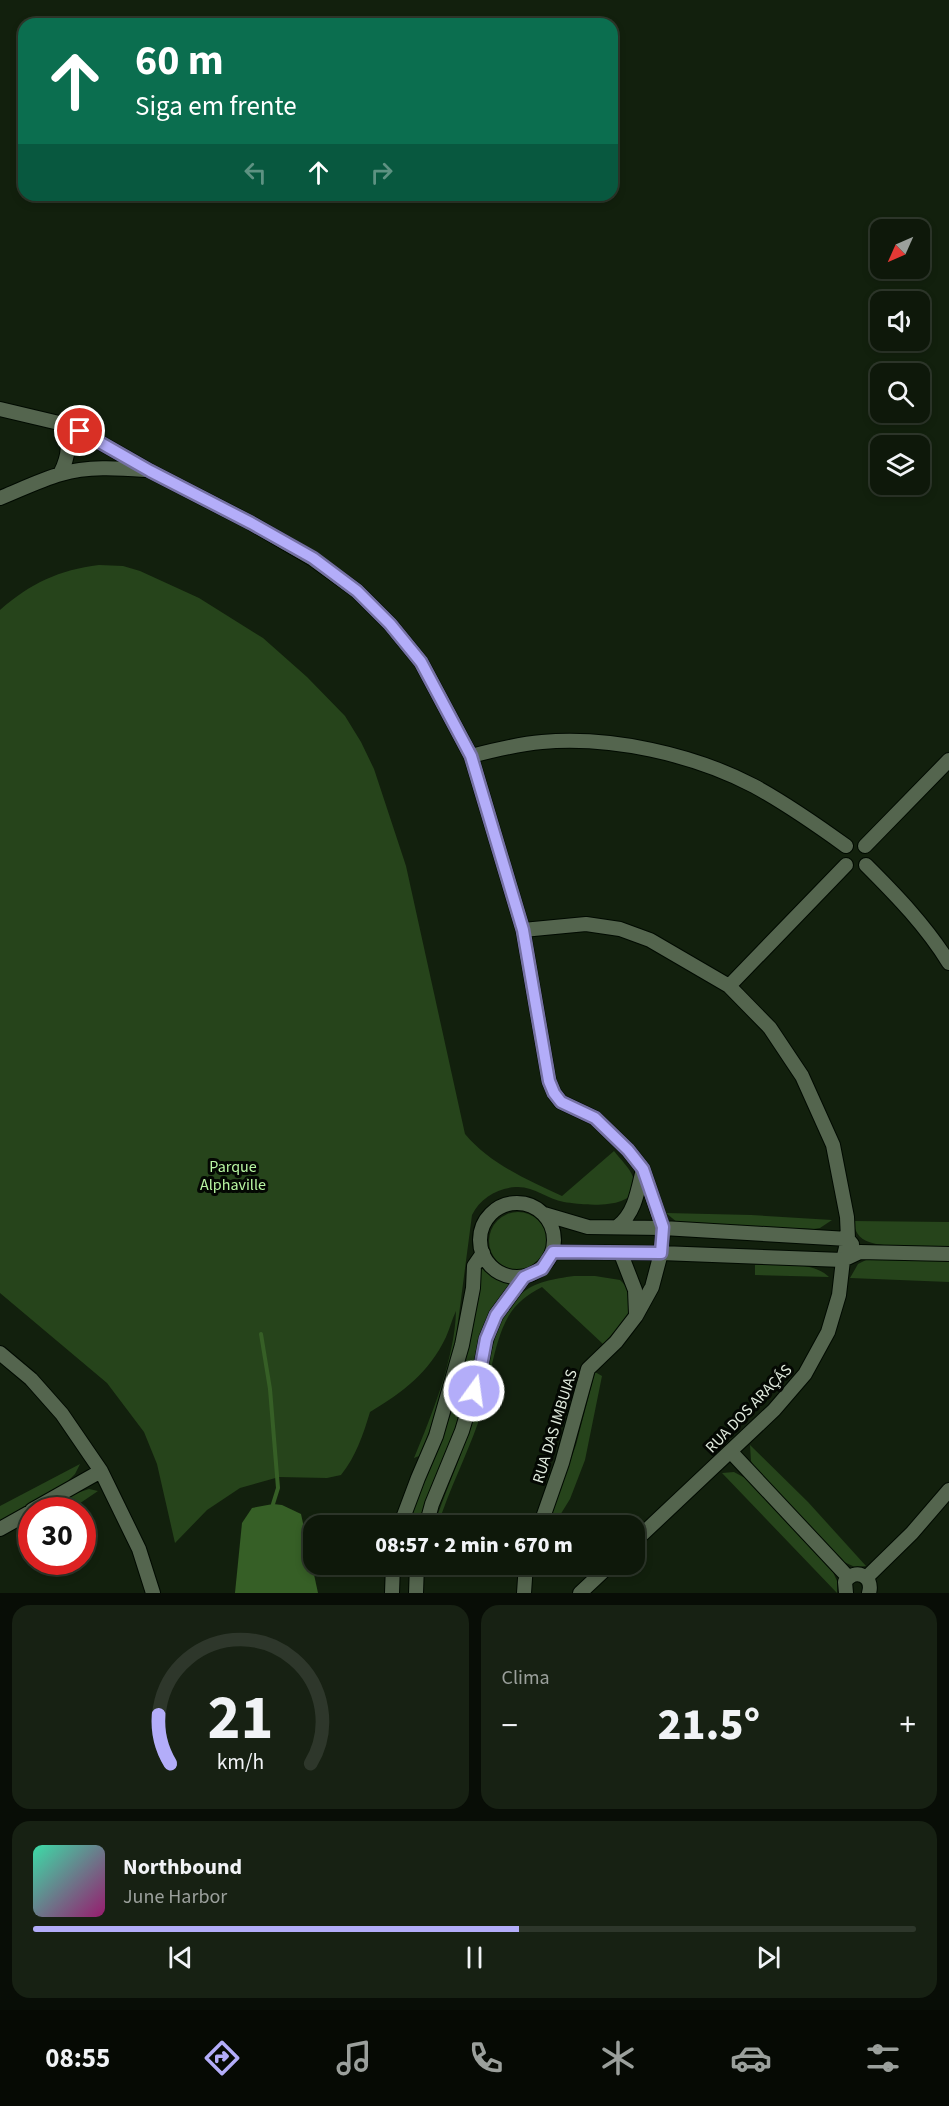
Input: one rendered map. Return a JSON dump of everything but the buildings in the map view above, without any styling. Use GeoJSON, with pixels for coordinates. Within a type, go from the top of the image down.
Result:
{"type":"FeatureCollection","features":[{"type":"Feature","properties":{"kind":"street"},"geometry":{"type":"LineString","coordinates":[[0,409],[59,423],[80,431],[313,558],[357,591],[390,624],[421,662],[471,756],[523,930],[549,1081],[554,1093],[561,1102],[595,1118],[628,1150],[643,1169],[663,1227]]}},
{"type":"Feature","properties":{"kind":"street"},"geometry":{"type":"LineString","coordinates":[[59,423],[65,432],[68,446],[68,455],[60,474]]}},
{"type":"Feature","properties":{"kind":"street"},"geometry":{"type":"LineString","coordinates":[[0,498],[60,474],[79,470],[150,471]]}},
{"type":"Feature","properties":{"kind":"street"},"geometry":{"type":"LineString","coordinates":[[471,756],[506,747],[544,742],[596,742],[652,750],[707,765],[754,786],[807,818],[846,846]]}},
{"type":"Feature","properties":{"kind":"street"},"geometry":{"type":"LineString","coordinates":[[865,846],[949,760]]}},
{"type":"Feature","properties":{"kind":"street"},"geometry":{"type":"LineString","coordinates":[[856,842],[865,846],[869,856],[866,865],[856,869],[846,865],[842,856],[846,846],[856,842]]}},
{"type":"Feature","properties":{"kind":"street"},"geometry":{"type":"LineString","coordinates":[[729,986],[846,865]]}},
{"type":"Feature","properties":{"kind":"street"},"geometry":{"type":"LineString","coordinates":[[866,865],[901,899],[932,936],[949,963]]}},
{"type":"Feature","properties":{"kind":"street","name":"RUA DOS ARAÇÁS"},"geometry":{"type":"LineString","coordinates":[[523,930],[586,924],[620,929],[650,940],[729,986],[770,1028],[802,1076],[833,1145],[847,1217],[848,1239],[839,1295],[828,1332],[805,1374],[774,1410],[645,1532]]}},
{"type":"Feature","properties":{"kind":"street"},"geometry":{"type":"LineString","coordinates":[[618,1226],[626,1220],[631,1210],[643,1169]]}},
{"type":"Feature","properties":{"kind":"street"},"geometry":{"type":"LineString","coordinates":[[544,1214],[554,1233],[553,1252],[542,1269],[516,1278],[499,1273],[489,1264],[483,1253],[480,1238],[483,1226],[498,1208],[521,1203],[532,1206],[544,1214],[588,1227],[663,1227],[848,1239],[860,1252]]}},
{"type":"Feature","properties":{"kind":"street","name":"RUA DAS IMBUIAS"},"geometry":{"type":"LineString","coordinates":[[544,1515],[562,1463],[588,1369],[616,1342],[636,1316],[652,1287],[661,1253],[663,1227]]}},
{"type":"Feature","properties":{"kind":"street"},"geometry":{"type":"LineString","coordinates":[[553,1252],[661,1253],[843,1260],[860,1252],[949,1254]]}},
{"type":"Feature","properties":{"kind":"street"},"geometry":{"type":"LineString","coordinates":[[404,1515],[439,1426],[462,1345],[473,1288],[474,1266],[483,1253]]}},
{"type":"Feature","properties":{"kind":"street"},"geometry":{"type":"LineString","coordinates":[[621,1254],[635,1290],[636,1316]]}},
{"type":"Feature","properties":{"kind":"street"},"geometry":{"type":"LineString","coordinates":[[429,1515],[462,1431],[480,1371],[486,1339],[496,1315],[524,1277]]}},
{"type":"Feature","properties":{"kind":"street"},"geometry":{"type":"LineString","coordinates":[[0,1353],[31,1379],[62,1414],[101,1471],[139,1549],[153,1593]]}},
{"type":"Feature","properties":{"kind":"street"},"geometry":{"type":"LineString","coordinates":[[731,1452],[848,1577]]}},
{"type":"Feature","properties":{"kind":"street"},"geometry":{"type":"LineString","coordinates":[[56,1497],[101,1471]]}},
{"type":"Feature","properties":{"kind":"street"},"geometry":{"type":"LineString","coordinates":[[867,1577],[912,1533],[949,1490]]}},
{"type":"Feature","properties":{"kind":"street"},"geometry":{"type":"LineString","coordinates":[[0,1529],[18,1519]]}},
{"type":"Feature","properties":{"kind":"street"},"geometry":{"type":"LineString","coordinates":[[846,1593],[844,1587],[848,1577],[857,1574],[867,1577]]}},
{"type":"Feature","properties":{"kind":"street"},"geometry":{"type":"LineString","coordinates":[[392,1593],[393,1575]]}},
{"type":"Feature","properties":{"kind":"street"},"geometry":{"type":"LineString","coordinates":[[416,1593],[417,1575]]}},
{"type":"Feature","properties":{"kind":"street"},"geometry":{"type":"LineString","coordinates":[[524,1593],[525,1575]]}},
{"type":"Feature","properties":{"kind":"street"},"geometry":{"type":"LineString","coordinates":[[580,1593],[599,1575]]}},
{"type":"Feature","properties":{"kind":"street"},"geometry":{"type":"LineString","coordinates":[[867,1577],[869,1593]]}},
{"type":"Feature","properties":{"kind":"green space","name":"Parque Alphaville"},"geometry":{"type":"Polygon","coordinates":[[[99,565],[123,566],[140,571],[199,598],[263,638],[307,677],[345,716],[374,769],[406,866],[465,1134],[498,1163],[562,1196],[614,1151],[632,1174],[634,1188],[629,1196],[621,1201],[597,1205],[564,1202],[523,1187],[503,1189],[490,1195],[472,1215],[455,1345],[440,1400],[419,1456],[414,1458],[435,1405],[447,1366],[455,1329],[456,1311],[446,1337],[432,1361],[404,1389],[370,1412],[355,1453],[341,1475],[327,1478],[279,1477],[240,1488],[207,1510],[175,1543],[157,1464],[144,1432],[107,1383],[0,1293],[0,610],[23,592],[46,579],[71,570],[99,565]]]}},
{"type":"Feature","properties":{"kind":"green space"},"geometry":{"type":"Polygon","coordinates":[[[518,1212],[529,1214],[542,1225],[547,1241],[545,1252],[534,1265],[518,1270],[507,1268],[494,1257],[489,1241],[491,1230],[502,1217],[518,1212]]]}},
{"type":"Feature","properties":{"kind":"green space"},"geometry":{"type":"Polygon","coordinates":[[[666,1213],[832,1220],[814,1229],[691,1224],[678,1223],[666,1213]]]}},
{"type":"Feature","properties":{"kind":"green space"},"geometry":{"type":"Polygon","coordinates":[[[853,1221],[949,1222],[949,1247],[876,1244],[862,1239],[853,1221]]]}},
{"type":"Feature","properties":{"kind":"green space"},"geometry":{"type":"Polygon","coordinates":[[[868,1259],[949,1260],[949,1282],[850,1278],[858,1264],[868,1259]]]}},
{"type":"Feature","properties":{"kind":"green space"},"geometry":{"type":"Polygon","coordinates":[[[755,1265],[804,1266],[829,1277],[755,1275],[755,1265]]]}},
{"type":"Feature","properties":{"kind":"green space"},"geometry":{"type":"Polygon","coordinates":[[[481,1268],[512,1284],[495,1306],[484,1328],[445,1459],[422,1515],[412,1515],[456,1397],[475,1312],[481,1268]]]}},
{"type":"Feature","properties":{"kind":"green space"},"geometry":{"type":"Polygon","coordinates":[[[595,1276],[620,1280],[631,1298],[628,1314],[603,1344],[542,1287],[518,1303],[508,1317],[498,1340],[478,1423],[441,1515],[438,1515],[461,1455],[496,1336],[505,1315],[511,1304],[526,1290],[545,1281],[595,1276]]]}},
{"type":"Feature","properties":{"kind":"green space"},"geometry":{"type":"Polygon","coordinates":[[[595,1372],[602,1376],[585,1460],[570,1499],[560,1515],[550,1515],[576,1445],[595,1372]]]}},
{"type":"Feature","properties":{"kind":"green space"},"geometry":{"type":"Polygon","coordinates":[[[750,1445],[808,1502],[866,1566],[855,1567],[844,1562],[756,1470],[751,1461],[750,1445]]]}},
{"type":"Feature","properties":{"kind":"green space"},"geometry":{"type":"Polygon","coordinates":[[[80,1464],[75,1474],[67,1482],[41,1497],[18,1497],[18,1511],[0,1521],[0,1506],[80,1464]]]}},
{"type":"Feature","properties":{"kind":"green space"},"geometry":{"type":"Polygon","coordinates":[[[734,1472],[745,1478],[833,1572],[837,1581],[837,1593],[722,1473],[734,1472]]]}},
{"type":"Feature","properties":{"kind":"green space"},"geometry":{"type":"Polygon","coordinates":[[[89,1489],[98,1491],[89,1497],[69,1497],[89,1489]]]}},
{"type":"Feature","properties":{"kind":"shaded area"},"geometry":{"type":"Polygon","coordinates":[[[273,1504],[282,1505],[301,1514],[303,1575],[314,1575],[318,1593],[235,1593],[242,1523],[252,1508],[273,1504]]]}},
{"type":"Feature","properties":{"kind":"waterway"},"geometry":{"type":"LineString","coordinates":[[261,1334],[270,1389],[278,1488],[273,1504]]}},
{"type":"Feature","properties":{"kind":"route"},"geometry":{"type":"LineString","coordinates":[[80,431],[313,558],[357,591],[390,624],[421,662],[471,756],[523,930],[549,1081],[554,1093],[561,1102],[595,1118],[628,1150],[643,1169],[663,1227],[661,1253],[553,1252],[542,1269],[524,1277],[496,1315],[486,1339],[474,1391]]}}]}
